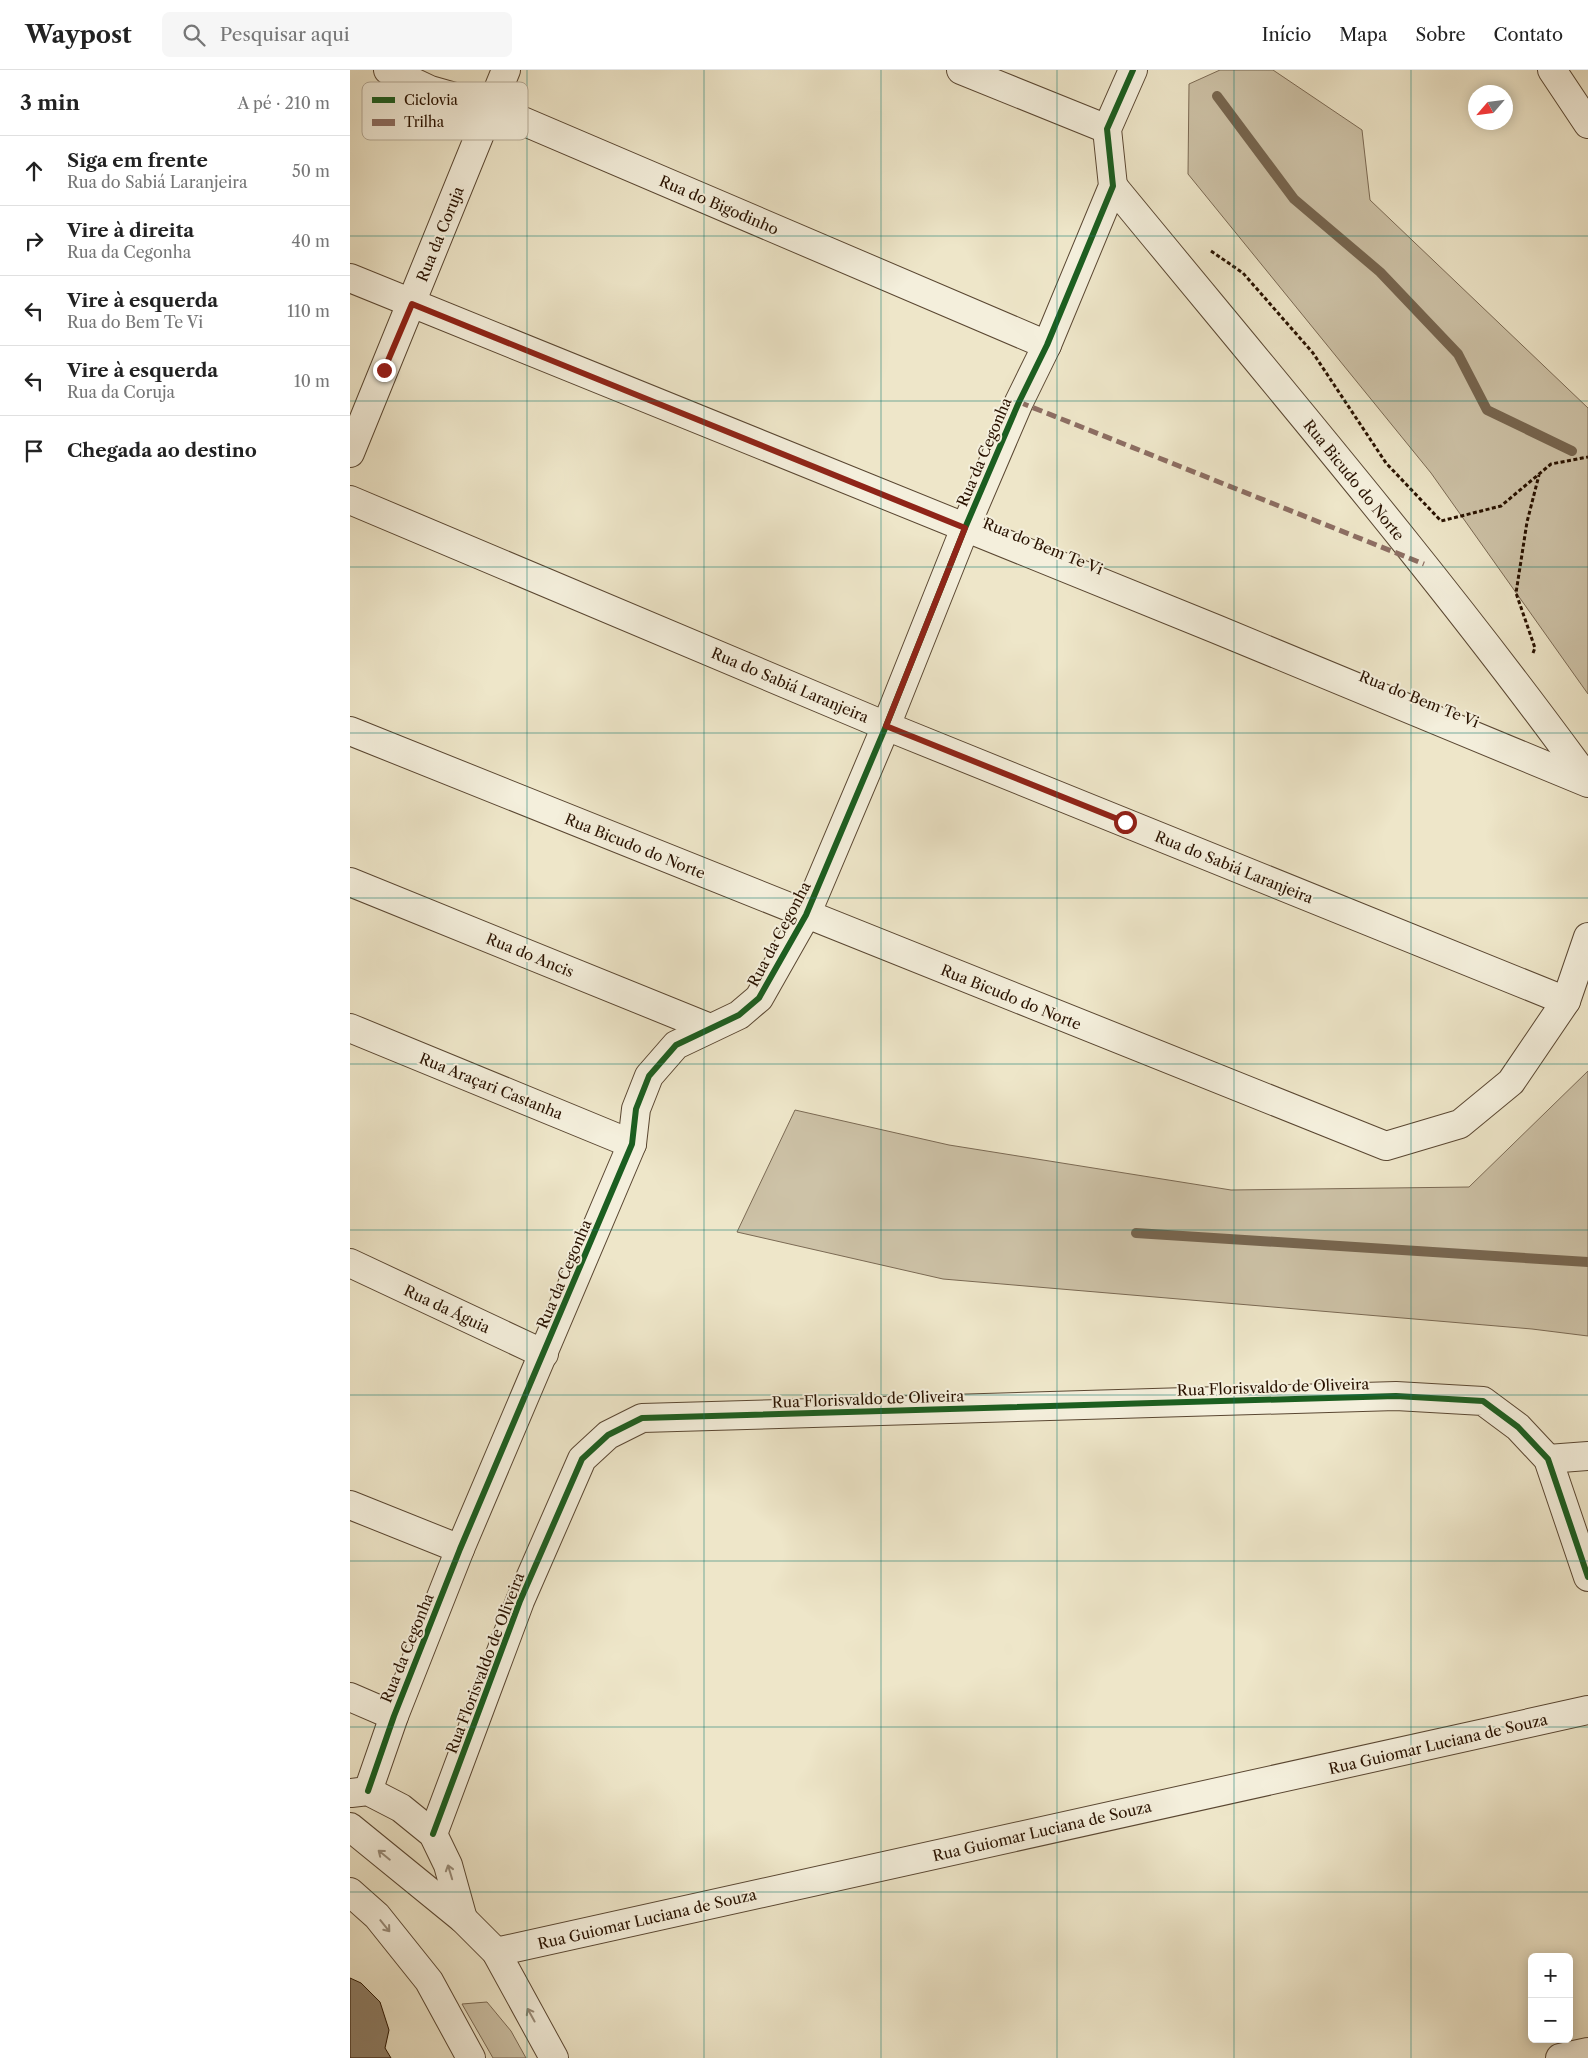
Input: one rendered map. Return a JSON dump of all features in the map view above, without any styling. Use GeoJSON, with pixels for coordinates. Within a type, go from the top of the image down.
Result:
{"type":"FeatureCollection","features":[{"type":"Feature","properties":{"kind":"street","name":"Rua do Bigodinho"},"geometry":{"type":"LineString","coordinates":[[388,70],[413,82]]}},
{"type":"Feature","properties":{"kind":"street","name":"Rua da Coruja"},"geometry":{"type":"LineString","coordinates":[[501,82],[506,70]]}},
{"type":"Feature","properties":{"kind":"street"},"geometry":{"type":"LineString","coordinates":[[961,70],[1107,129]]}},
{"type":"Feature","properties":{"kind":"street","name":"Rua da Cegonha"},"geometry":{"type":"LineString","coordinates":[[359,1792],[394,1716],[460,1549],[632,1144],[636,1109],[649,1076],[676,1045],[738,1015],[759,998],[806,915],[886,726],[965,528],[1019,402],[1047,345],[1113,186],[1107,129],[1133,70]]}},
{"type":"Feature","properties":{"kind":"street"},"geometry":{"type":"LineString","coordinates":[[1552,70],[1588,124]]}},
{"type":"Feature","properties":{"kind":"street","name":"Rua do Bigodinho"},"geometry":{"type":"LineString","coordinates":[[528,123],[1047,345]]}},
{"type":"Feature","properties":{"kind":"street","name":"Rua da Coruja"},"geometry":{"type":"LineString","coordinates":[[350,453],[477,140]]}},
{"type":"Feature","properties":{"kind":"street","name":"Rua Bicudo do Norte"},"geometry":{"type":"LineString","coordinates":[[1113,186],[1417,556],[1520,687],[1588,781]]}},
{"type":"Feature","properties":{"kind":"street","name":"Rua do Bem Te Vi"},"geometry":{"type":"LineString","coordinates":[[350,278],[1588,781]]}},
{"type":"Feature","properties":{"kind":"street","name":"Rua do Sabiá Laranjeira"},"geometry":{"type":"LineString","coordinates":[[350,500],[886,726],[1566,1001]]}},
{"type":"Feature","properties":{"kind":"street","name":"Rua Bicudo do Norte"},"geometry":{"type":"LineString","coordinates":[[350,731],[1386,1146],[1460,1124],[1511,1082],[1566,1001],[1588,938]]}},
{"type":"Feature","properties":{"kind":"street","name":"Rua do Ancis"},"geometry":{"type":"LineString","coordinates":[[350,882],[710,1028]]}},
{"type":"Feature","properties":{"kind":"street","name":"Rua Araçari Castanha"},"geometry":{"type":"LineString","coordinates":[[350,1028],[632,1144]]}},
{"type":"Feature","properties":{"kind":"street","name":"Rua da Águia"},"geometry":{"type":"LineString","coordinates":[[350,1263],[544,1354]]}},
{"type":"Feature","properties":{"kind":"street","name":"Rua Florisvaldo de Oliveira"},"geometry":{"type":"LineString","coordinates":[[433,1834],[520,1601],[582,1459],[608,1435],[642,1418],[1396,1396],[1483,1400],[1518,1427],[1548,1459]]}},
{"type":"Feature","properties":{"kind":"street"},"geometry":{"type":"LineString","coordinates":[[1588,1456],[1548,1459],[1588,1577]]}},
{"type":"Feature","properties":{"kind":"street"},"geometry":{"type":"LineString","coordinates":[[350,1505],[460,1549]]}},
{"type":"Feature","properties":{"kind":"street"},"geometry":{"type":"LineString","coordinates":[[350,1697],[394,1716]]}},
{"type":"Feature","properties":{"kind":"street","name":"Rua Guiomar Luciana de Souza"},"geometry":{"type":"LineString","coordinates":[[496,1952],[1588,1710]]}},
{"type":"Feature","properties":{"kind":"street"},"geometry":{"type":"LineString","coordinates":[[359,1792],[401,1808],[433,1834],[448,1865],[463,1919]]}},
{"type":"Feature","properties":{"kind":"street"},"geometry":{"type":"LineString","coordinates":[[350,1827],[463,1919],[496,1952],[554,2058]]}},
{"type":"Feature","properties":{"kind":"street"},"geometry":{"type":"LineString","coordinates":[[350,1892],[377,1916],[429,1981],[471,2058]]}},
{"type":"Feature","properties":{"kind":"street"},"geometry":{"type":"LineString","coordinates":[[1560,2058],[1588,2052]]}},
{"type":"Feature","properties":{"kind":"path"},"geometry":{"type":"LineString","coordinates":[[1202,246],[1243,273],[1313,353],[1386,463],[1441,521],[1501,506],[1551,464],[1588,457]]}},
{"type":"Feature","properties":{"kind":"path"},"geometry":{"type":"LineString","coordinates":[[1520,687],[1535,648],[1516,593],[1527,522],[1540,474]]}},
{"type":"Feature","properties":{"kind":"shaded area"},"geometry":{"type":"Polygon","coordinates":[[[1220,70],[1273,70],[1362,130],[1370,200],[1588,408],[1588,694],[1431,473],[1188,174],[1189,84],[1220,70]]]}},
{"type":"Feature","properties":{"kind":"shaded area"},"geometry":{"type":"Polygon","coordinates":[[[1588,1071],[1588,1336],[1532,1329],[943,1279],[737,1232],[795,1110],[949,1145],[1231,1190],[1469,1187],[1588,1071]]]}},
{"type":"Feature","properties":{"kind":"shaded area"},"geometry":{"type":"Polygon","coordinates":[[[487,2002],[511,2031],[526,2058],[493,2058],[462,2004],[487,2002]]]}},
{"type":"Feature","properties":{"kind":"building"},"geometry":{"type":"Polygon","coordinates":[[[350,1978],[361,1983],[380,2002],[389,2030],[385,2048],[391,2058],[350,2058],[350,1978]]]}},
{"type":"Feature","properties":{"kind":"waterway"},"geometry":{"type":"LineString","coordinates":[[1217,96],[1294,199],[1380,272],[1458,354],[1487,410],[1572,451]]}},
{"type":"Feature","properties":{"kind":"waterway"},"geometry":{"type":"LineString","coordinates":[[1136,1233],[1588,1262]]}},
{"type":"Feature","properties":{"kind":"marked path"},"geometry":{"type":"LineString","coordinates":[[1019,402],[1424,564]]}},
{"type":"Feature","properties":{"kind":"cycle path"},"geometry":{"type":"LineString","coordinates":[[368,1791],[394,1716],[460,1549],[632,1144],[636,1109],[649,1076],[676,1045],[739,1015],[759,998],[806,915],[886,726],[965,528],[1019,402],[1047,345],[1113,186],[1107,129],[1133,70]]}},
{"type":"Feature","properties":{"kind":"cycle path"},"geometry":{"type":"LineString","coordinates":[[433,1834],[520,1601],[582,1459],[608,1435],[642,1418],[1396,1396],[1483,1401],[1518,1427],[1548,1459],[1588,1577]]}},
{"type":"Feature","properties":{"kind":"route"},"geometry":{"type":"LineString","coordinates":[[384,370],[412,304],[965,528],[886,726],[1125,822]]}}]}
